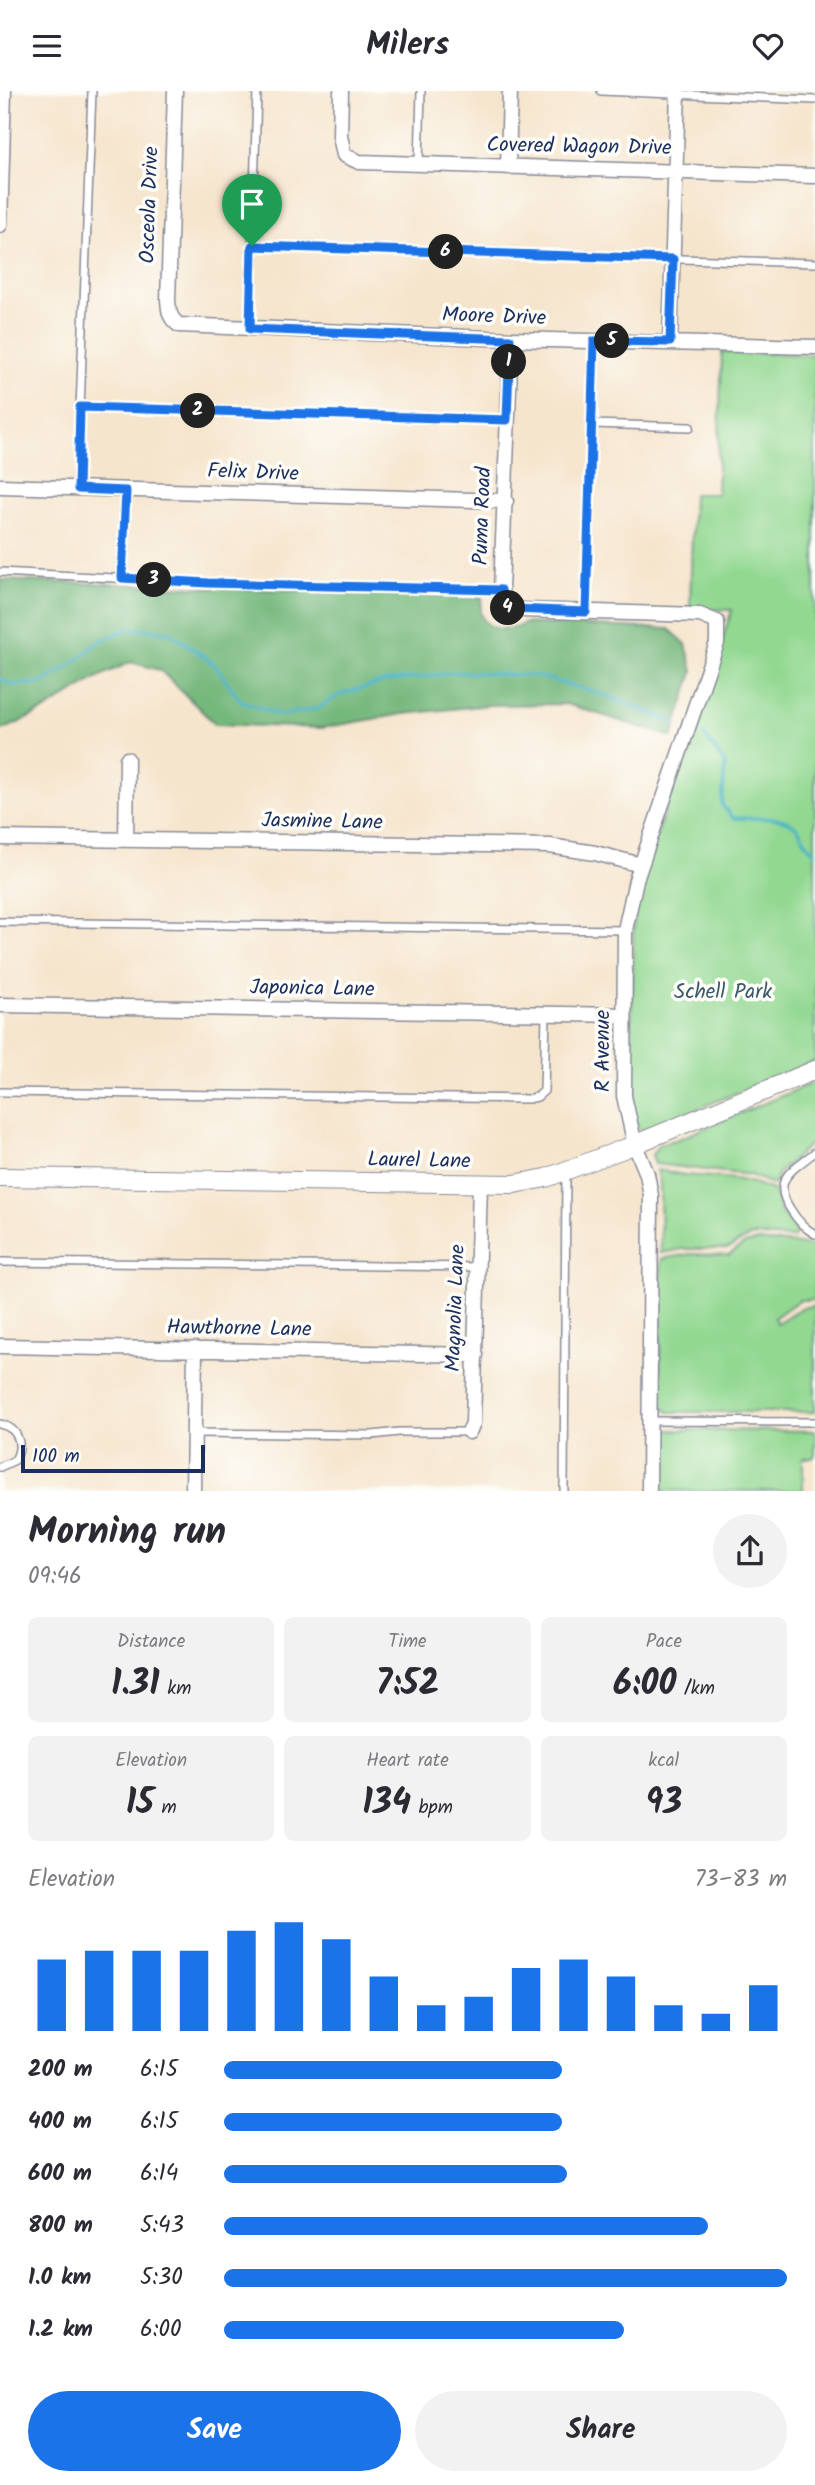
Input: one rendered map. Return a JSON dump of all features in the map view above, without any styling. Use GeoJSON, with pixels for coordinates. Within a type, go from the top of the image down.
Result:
{"type":"FeatureCollection","features":[{"type":"Feature","properties":{"kind":"street"},"geometry":{"type":"LineString","coordinates":[[0,225],[5,91]]}},
{"type":"Feature","properties":{"kind":"street","name":"Osceola Drive"},"geometry":{"type":"LineString","coordinates":[[172,320],[168,300],[175,91]]}},
{"type":"Feature","properties":{"kind":"street","name":"Covered Wagon Drive"},"geometry":{"type":"LineString","coordinates":[[341,91],[340,136],[344,155],[359,162],[815,176]]}},
{"type":"Feature","properties":{"kind":"street"},"geometry":{"type":"LineString","coordinates":[[508,167],[510,91]]}},
{"type":"Feature","properties":{"kind":"street"},"geometry":{"type":"LineString","coordinates":[[670,342],[678,93]]}},
{"type":"Feature","properties":{"kind":"street","name":"Moore Drive"},"geometry":{"type":"LineString","coordinates":[[172,320],[187,326],[250,329],[815,347]]}},
{"type":"Feature","properties":{"kind":"street","name":"Puma Road"},"geometry":{"type":"LineString","coordinates":[[510,339],[501,590],[503,603],[513,609],[700,615],[717,622]]}},
{"type":"Feature","properties":{"kind":"street","name":"Felix Drive"},"geometry":{"type":"LineString","coordinates":[[0,486],[506,501]]}},
{"type":"Feature","properties":{"kind":"street","name":"R Avenue"},"geometry":{"type":"LineString","coordinates":[[649,1491],[651,1196],[647,1174],[635,1145],[624,1096],[625,930],[641,865],[717,643],[717,622]]}},
{"type":"Feature","properties":{"kind":"street"},"geometry":{"type":"LineString","coordinates":[[125,840],[127,759]]}},
{"type":"Feature","properties":{"kind":"street","name":"Jasmine Lane"},"geometry":{"type":"LineString","coordinates":[[0,838],[550,846],[595,853],[641,865]]}},
{"type":"Feature","properties":{"kind":"street","name":"Japonica Lane"},"geometry":{"type":"LineString","coordinates":[[0,1005],[624,1015]]}},
{"type":"Feature","properties":{"kind":"street","name":"Laurel Lane"},"geometry":{"type":"LineString","coordinates":[[0,1177],[481,1185],[530,1181],[566,1171],[635,1145],[815,1070]]}},
{"type":"Feature","properties":{"kind":"street","name":"Magnolia Lane"},"geometry":{"type":"LineString","coordinates":[[469,1432],[473,1423],[481,1185]]}},
{"type":"Feature","properties":{"kind":"street","name":"Hawthorne Lane"},"geometry":{"type":"LineString","coordinates":[[0,1346],[476,1355]]}},
{"type":"Feature","properties":{"kind":"street"},"geometry":{"type":"LineString","coordinates":[[193,1491],[195,1349]]}},
{"type":"Feature","properties":{"kind":"lane"},"geometry":{"type":"LineString","coordinates":[[78,489],[92,91]]}},
{"type":"Feature","properties":{"kind":"lane"},"geometry":{"type":"LineString","coordinates":[[250,329],[257,91]]}},
{"type":"Feature","properties":{"kind":"lane"},"geometry":{"type":"LineString","coordinates":[[419,164],[421,91]]}},
{"type":"Feature","properties":{"kind":"lane"},"geometry":{"type":"LineString","coordinates":[[601,91],[761,95],[815,100]]}},
{"type":"Feature","properties":{"kind":"lane"},"geometry":{"type":"LineString","coordinates":[[252,246],[815,263]]}},
{"type":"Feature","properties":{"kind":"lane"},"geometry":{"type":"LineString","coordinates":[[586,612],[594,341]]}},
{"type":"Feature","properties":{"kind":"lane"},"geometry":{"type":"LineString","coordinates":[[80,407],[507,420]]}},
{"type":"Feature","properties":{"kind":"lane"},"geometry":{"type":"LineString","coordinates":[[591,424],[691,427]]}},
{"type":"Feature","properties":{"kind":"lane"},"geometry":{"type":"LineString","coordinates":[[122,578],[126,491]]}},
{"type":"Feature","properties":{"kind":"lane"},"geometry":{"type":"LineString","coordinates":[[0,572],[234,584],[501,590]]}},
{"type":"Feature","properties":{"kind":"lane"},"geometry":{"type":"LineString","coordinates":[[0,922],[625,930]]}},
{"type":"Feature","properties":{"kind":"lane"},"geometry":{"type":"LineString","coordinates":[[0,1092],[528,1099],[537,1097],[544,1091],[546,1015]]}},
{"type":"Feature","properties":{"kind":"lane"},"geometry":{"type":"LineString","coordinates":[[815,1152],[785,1177],[781,1189],[782,1196],[796,1218],[815,1234]]}},
{"type":"Feature","properties":{"kind":"lane"},"geometry":{"type":"LineString","coordinates":[[564,1491],[566,1171]]}},
{"type":"Feature","properties":{"kind":"lane"},"geometry":{"type":"LineString","coordinates":[[0,1262],[480,1267]]}},
{"type":"Feature","properties":{"kind":"lane"},"geometry":{"type":"LineString","coordinates":[[649,1421],[815,1422]]}},
{"type":"Feature","properties":{"kind":"lane"},"geometry":{"type":"LineString","coordinates":[[0,1424],[16,1433],[20,1447],[15,1460],[0,1467]]}},
{"type":"Feature","properties":{"kind":"lane"},"geometry":{"type":"LineString","coordinates":[[194,1433],[372,1435],[399,1432],[469,1432]]}},
{"type":"Feature","properties":{"kind":"green space","name":"Schell Park"},"geometry":{"type":"Polygon","coordinates":[[[722,352],[815,355],[815,1061],[643,1131],[639,1129],[630,1107],[634,903],[732,610],[690,609],[693,494],[717,494],[722,352]]]}},
{"type":"Feature","properties":{"kind":"green space"},"geometry":{"type":"Polygon","coordinates":[[[0,580],[482,597],[481,612],[484,620],[500,629],[525,623],[669,629],[686,644],[693,672],[672,737],[566,704],[490,705],[403,714],[321,728],[215,724],[160,670],[131,662],[98,677],[45,710],[0,729],[0,580]]]}},
{"type":"Feature","properties":{"kind":"green space"},"geometry":{"type":"Polygon","coordinates":[[[815,1082],[815,1140],[779,1172],[774,1185],[750,1175],[655,1164],[652,1155],[659,1144],[679,1139],[815,1082]]]}},
{"type":"Feature","properties":{"kind":"green space"},"geometry":{"type":"Polygon","coordinates":[[[657,1170],[740,1180],[774,1191],[780,1211],[797,1232],[793,1238],[751,1236],[727,1249],[682,1249],[661,1253],[660,1182],[657,1170]]]}},
{"type":"Feature","properties":{"kind":"green space"},"geometry":{"type":"Polygon","coordinates":[[[758,1241],[794,1243],[815,1248],[815,1300],[799,1300],[774,1318],[777,1323],[801,1308],[815,1306],[815,1412],[669,1412],[660,1405],[661,1259],[690,1254],[729,1255],[745,1244],[758,1241]]]}},
{"type":"Feature","properties":{"kind":"green space"},"geometry":{"type":"Polygon","coordinates":[[[670,1430],[815,1431],[815,1454],[813,1458],[803,1458],[803,1491],[659,1491],[660,1437],[670,1430]]]}},
{"type":"Feature","properties":{"kind":"waterway"},"geometry":{"type":"LineString","coordinates":[[0,679],[14,685],[42,683],[100,641],[130,628],[170,632],[214,664],[241,701],[280,715],[317,709],[339,695],[384,682],[459,672],[537,676],[602,694],[675,723]]}},
{"type":"Feature","properties":{"kind":"waterway"},"geometry":{"type":"LineString","coordinates":[[704,735],[725,764],[722,805],[733,818],[768,818],[793,824],[815,852]]}},
{"type":"Feature","properties":{"kind":"route"},"geometry":{"type":"LineString","coordinates":[[252,246],[673,259],[670,342],[594,341],[586,612],[507,608],[503,603],[501,590],[208,583],[122,578],[126,491],[78,489],[80,407],[507,420],[510,339],[250,329],[252,246]]}}]}
